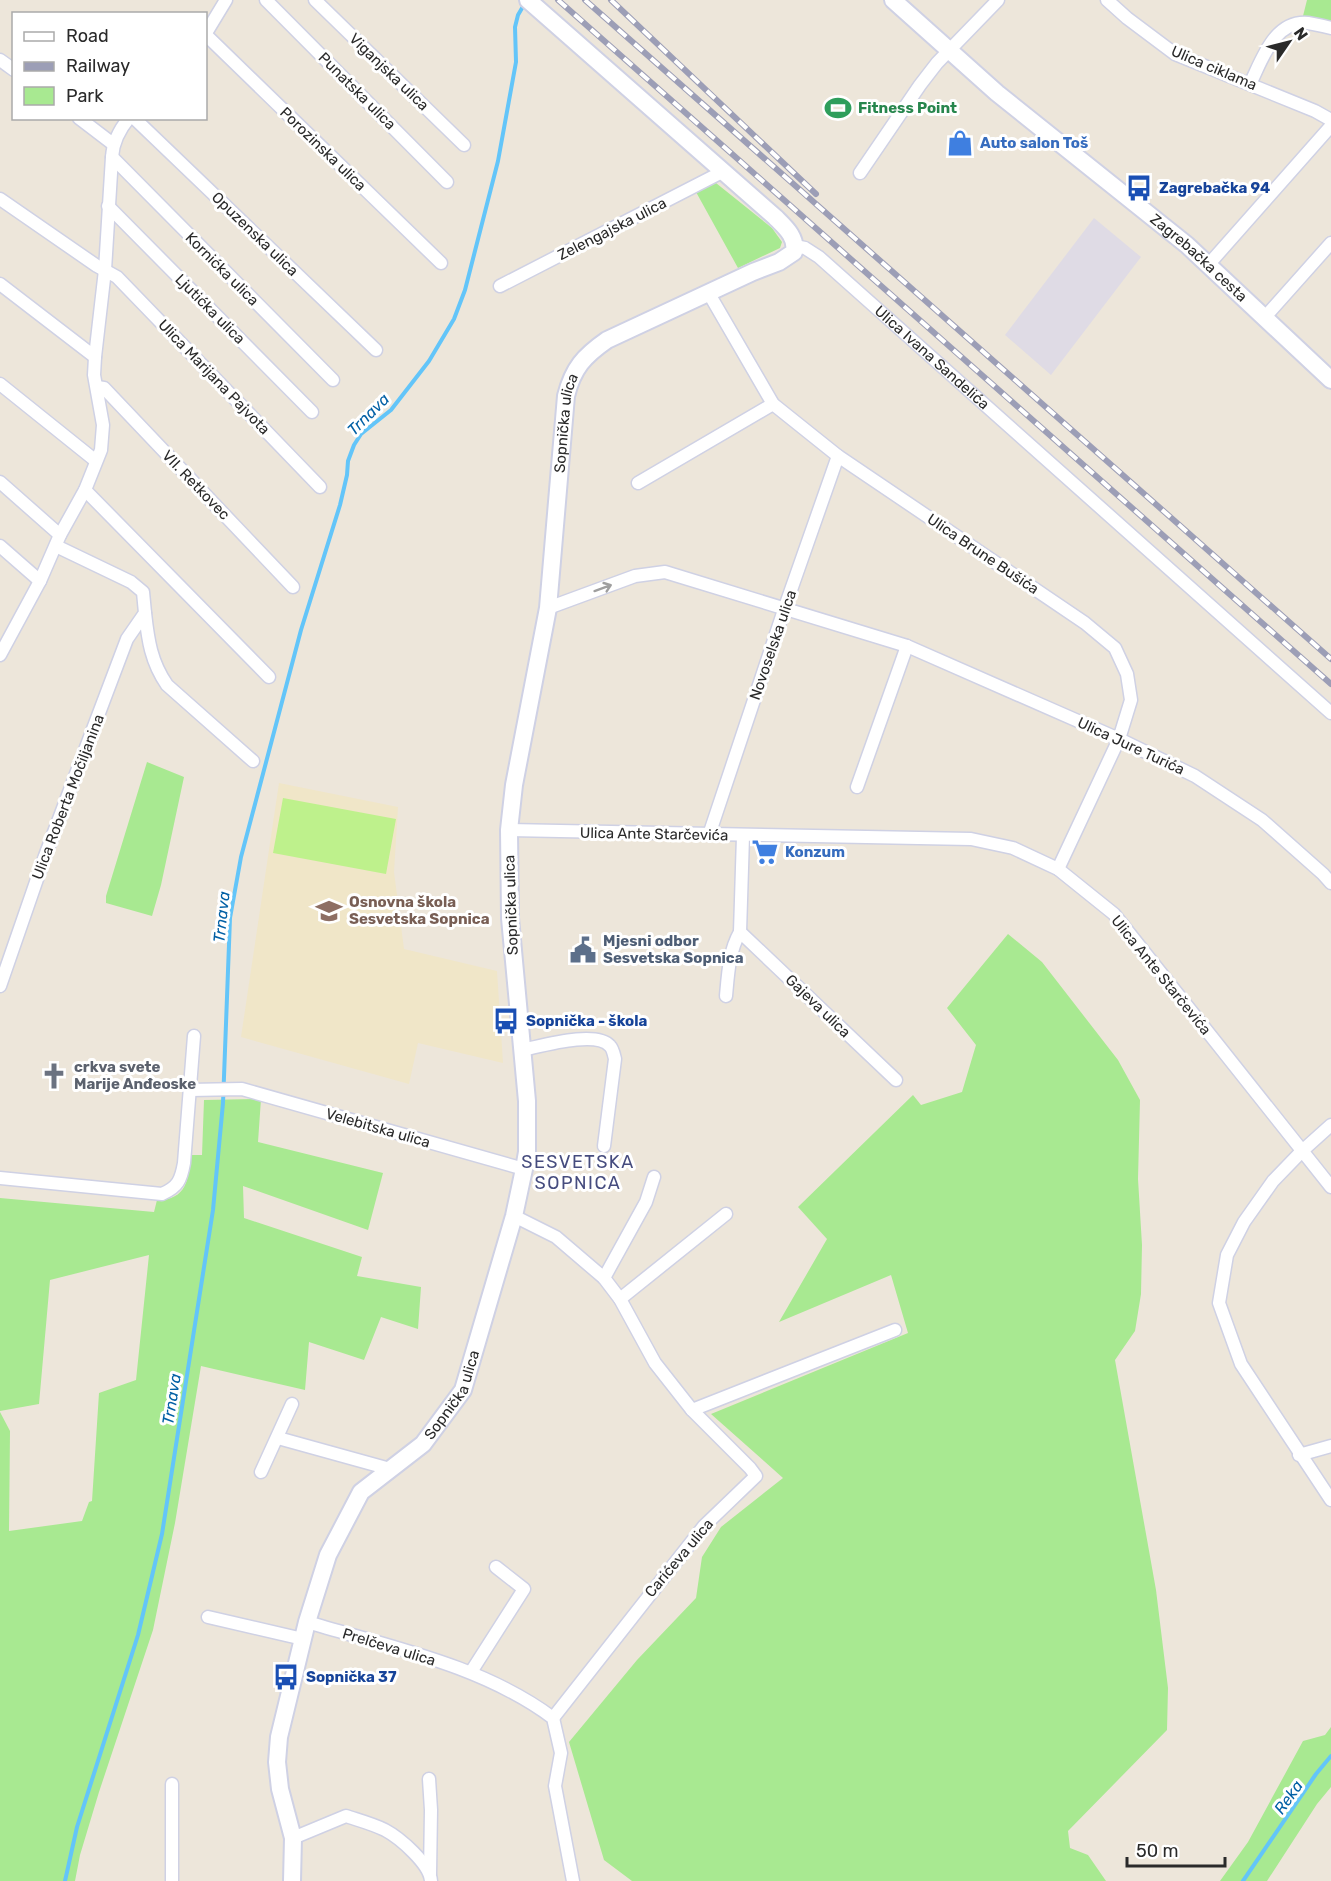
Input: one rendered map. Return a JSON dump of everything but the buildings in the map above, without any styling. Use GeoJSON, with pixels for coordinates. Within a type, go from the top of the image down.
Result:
{"type":"FeatureCollection","features":[{"type":"Feature","properties":{"kind":"street"},"geometry":{"type":"LineString","coordinates":[[207,32],[226,0]]}},
{"type":"Feature","properties":{"kind":"street","name":"Punatska ulica"},"geometry":{"type":"LineString","coordinates":[[266,0],[447,182]]}},
{"type":"Feature","properties":{"kind":"street","name":"Viganjska ulica"},"geometry":{"type":"LineString","coordinates":[[315,0],[464,145]]}},
{"type":"Feature","properties":{"kind":"street","name":"Zagrebačka cesta"},"geometry":{"type":"LineString","coordinates":[[893,0],[997,93],[1209,264],[1331,380]]}},
{"type":"Feature","properties":{"kind":"street"},"geometry":{"type":"LineString","coordinates":[[860,173],[920,85],[998,0]]}},
{"type":"Feature","properties":{"kind":"street","name":"Ulica ciklama"},"geometry":{"type":"LineString","coordinates":[[1107,0],[1175,54],[1315,111],[1331,120]]}},
{"type":"Feature","properties":{"kind":"street"},"geometry":{"type":"LineString","coordinates":[[531,3],[724,171],[788,230],[795,246]]}},
{"type":"Feature","properties":{"kind":"street"},"geometry":{"type":"LineString","coordinates":[[1250,84],[1272,41],[1281,30],[1306,23],[1331,28]]}},
{"type":"Feature","properties":{"kind":"street","name":"Porozinska ulica"},"geometry":{"type":"LineString","coordinates":[[207,35],[441,263]]}},
{"type":"Feature","properties":{"kind":"street"},"geometry":{"type":"LineString","coordinates":[[82,120],[113,144]]}},
{"type":"Feature","properties":{"kind":"street"},"geometry":{"type":"LineString","coordinates":[[0,655],[85,490],[101,450],[103,425],[95,357],[105,270],[113,144],[128,120]]}},
{"type":"Feature","properties":{"kind":"street","name":"Opuzenska ulica"},"geometry":{"type":"LineString","coordinates":[[136,120],[376,350]]}},
{"type":"Feature","properties":{"kind":"street"},"geometry":{"type":"LineString","coordinates":[[1209,264],[1331,126]]}},
{"type":"Feature","properties":{"kind":"street","name":"Kornićka ulica"},"geometry":{"type":"LineString","coordinates":[[112,157],[333,380]]}},
{"type":"Feature","properties":{"kind":"street","name":"Zelengajska ulica"},"geometry":{"type":"LineString","coordinates":[[500,286],[724,171]]}},
{"type":"Feature","properties":{"kind":"street"},"geometry":{"type":"LineString","coordinates":[[0,199],[105,270]]}},
{"type":"Feature","properties":{"kind":"street","name":"Ljutićka ulica"},"geometry":{"type":"LineString","coordinates":[[108,206],[312,412]]}},
{"type":"Feature","properties":{"kind":"street"},"geometry":{"type":"LineString","coordinates":[[1265,318],[1331,243]]}},
{"type":"Feature","properties":{"kind":"street","name":"Sopnička ulica"},"geometry":{"type":"LineString","coordinates":[[292,1881],[293,1838],[280,1789],[277,1762],[279,1737],[307,1622],[328,1555],[361,1492],[423,1444],[463,1390],[514,1216],[524,1169],[528,1128],[510,918],[508,830],[514,785],[548,608],[566,396],[571,378],[591,351],[608,340],[788,257],[794,252],[795,246]]}},
{"type":"Feature","properties":{"kind":"street","name":"Ulica Ivana Sandelića"},"geometry":{"type":"LineString","coordinates":[[795,246],[805,248],[819,257],[1331,712]]}},
{"type":"Feature","properties":{"kind":"street","name":"Ulica Marijana Pajvota"},"geometry":{"type":"LineString","coordinates":[[105,270],[117,277],[321,487]]}},
{"type":"Feature","properties":{"kind":"street"},"geometry":{"type":"LineString","coordinates":[[0,284],[95,357]]}},
{"type":"Feature","properties":{"kind":"street","name":"Ulica Brune Bušića"},"geometry":{"type":"LineString","coordinates":[[708,292],[773,404],[838,456],[1085,623],[1116,648],[1127,674],[1131,700],[1119,739],[1058,869]]}},
{"type":"Feature","properties":{"kind":"street"},"geometry":{"type":"LineString","coordinates":[[0,384],[96,461]]}},
{"type":"Feature","properties":{"kind":"street","name":"VII. Retkovec"},"geometry":{"type":"LineString","coordinates":[[97,387],[104,388],[293,586]]}},
{"type":"Feature","properties":{"kind":"street"},"geometry":{"type":"LineString","coordinates":[[638,483],[773,404]]}},
{"type":"Feature","properties":{"kind":"street","name":"Novoselska ulica"},"geometry":{"type":"LineString","coordinates":[[709,834],[838,456]]}},
{"type":"Feature","properties":{"kind":"street"},"geometry":{"type":"LineString","coordinates":[[0,482],[58,540],[131,582],[144,592],[152,656],[157,671],[167,684],[253,761]]}},
{"type":"Feature","properties":{"kind":"street"},"geometry":{"type":"LineString","coordinates":[[85,490],[269,676]]}},
{"type":"Feature","properties":{"kind":"street"},"geometry":{"type":"LineString","coordinates":[[0,546],[40,581]]}},
{"type":"Feature","properties":{"kind":"street","name":"Ulica Jure Turića"},"geometry":{"type":"LineString","coordinates":[[548,608],[635,576],[665,572],[907,645],[1119,739],[1195,777],[1262,820],[1323,874],[1331,884]]}},
{"type":"Feature","properties":{"kind":"street","name":"Ulica Roberta Močiljanina"},"geometry":{"type":"LineString","coordinates":[[0,986],[45,856],[128,639],[145,613]]}},
{"type":"Feature","properties":{"kind":"street"},"geometry":{"type":"LineString","coordinates":[[857,787],[907,645]]}},
{"type":"Feature","properties":{"kind":"street","name":"Ulica Ante Starčevića"},"geometry":{"type":"LineString","coordinates":[[508,830],[971,839],[1013,848],[1058,869],[1114,915],[1331,1186]]}},
{"type":"Feature","properties":{"kind":"street"},"geometry":{"type":"LineString","coordinates":[[726,996],[729,967],[735,941],[740,932],[743,836]]}},
{"type":"Feature","properties":{"kind":"street","name":"Gajeva ulica"},"geometry":{"type":"LineString","coordinates":[[740,932],[896,1080]]}},
{"type":"Feature","properties":{"kind":"street"},"geometry":{"type":"LineString","coordinates":[[0,1178],[162,1194],[174,1189],[182,1179],[194,1036]]}},
{"type":"Feature","properties":{"kind":"street"},"geometry":{"type":"LineString","coordinates":[[522,1050],[585,1038],[600,1039],[611,1046],[615,1059],[604,1146]]}},
{"type":"Feature","properties":{"kind":"street","name":"Velebitska ulica"},"geometry":{"type":"LineString","coordinates":[[190,1090],[242,1089],[524,1169]]}},
{"type":"Feature","properties":{"kind":"street"},"geometry":{"type":"LineString","coordinates":[[1331,1125],[1302,1150],[1273,1181],[1244,1222],[1227,1255],[1219,1303],[1241,1364],[1299,1455],[1331,1500]]}},
{"type":"Feature","properties":{"kind":"street"},"geometry":{"type":"LineString","coordinates":[[604,1278],[646,1202],[654,1177]]}},
{"type":"Feature","properties":{"kind":"street"},"geometry":{"type":"LineString","coordinates":[[620,1299],[726,1214]]}},
{"type":"Feature","properties":{"kind":"street","name":"Carićeva ulica"},"geometry":{"type":"LineString","coordinates":[[514,1216],[556,1237],[604,1278],[620,1299],[655,1363],[692,1410],[756,1476],[704,1526],[553,1718]]}},
{"type":"Feature","properties":{"kind":"street"},"geometry":{"type":"LineString","coordinates":[[692,1410],[895,1330]]}},
{"type":"Feature","properties":{"kind":"street"},"geometry":{"type":"LineString","coordinates":[[261,1472],[292,1404]]}},
{"type":"Feature","properties":{"kind":"street"},"geometry":{"type":"LineString","coordinates":[[278,1438],[390,1469]]}},
{"type":"Feature","properties":{"kind":"street"},"geometry":{"type":"LineString","coordinates":[[1299,1455],[1331,1446]]}},
{"type":"Feature","properties":{"kind":"street"},"geometry":{"type":"LineString","coordinates":[[471,1672],[524,1589],[496,1567]]}},
{"type":"Feature","properties":{"kind":"street"},"geometry":{"type":"LineString","coordinates":[[208,1617],[303,1639]]}},
{"type":"Feature","properties":{"kind":"street","name":"Prelčeva ulica"},"geometry":{"type":"LineString","coordinates":[[307,1622],[471,1672],[530,1701],[553,1718]]}},
{"type":"Feature","properties":{"kind":"street"},"geometry":{"type":"LineString","coordinates":[[553,1718],[561,1753],[555,1786],[573,1881]]}},
{"type":"Feature","properties":{"kind":"street"},"geometry":{"type":"LineString","coordinates":[[429,1779],[431,1878]]}},
{"type":"Feature","properties":{"kind":"street"},"geometry":{"type":"LineString","coordinates":[[172,1784],[172,1881]]}},
{"type":"Feature","properties":{"kind":"street"},"geometry":{"type":"LineString","coordinates":[[293,1838],[345,1816],[386,1831],[415,1854],[431,1878]]}},
{"type":"Feature","properties":{"kind":"shaded area"},"geometry":{"type":"Polygon","coordinates":[[[1094,218],[1141,257],[1051,375],[1005,335],[1094,218]]]}},
{"type":"Feature","properties":{"kind":"shaded area","name":"Osnovna škola Sesvetska Sopnica"},"geometry":{"type":"Polygon","coordinates":[[[279,783],[398,807],[394,872],[404,949],[497,971],[503,1063],[418,1043],[409,1084],[241,1037],[279,783]]]}},
{"type":"Feature","properties":{"kind":"green space"},"geometry":{"type":"Polygon","coordinates":[[[1307,0],[1331,0],[1331,22],[1303,16],[1307,0]]]}},
{"type":"Feature","properties":{"kind":"green space"},"geometry":{"type":"Polygon","coordinates":[[[716,183],[772,228],[782,242],[780,248],[738,268],[696,192],[716,183]]]}},
{"type":"Feature","properties":{"kind":"green space"},"geometry":{"type":"Polygon","coordinates":[[[147,762],[184,777],[161,885],[152,916],[106,903],[106,896],[147,762]]]}},
{"type":"Feature","properties":{"kind":"green space"},"geometry":{"type":"Polygon","coordinates":[[[283,798],[396,819],[386,874],[273,853],[283,798]]]}},
{"type":"Feature","properties":{"kind":"green space"},"geometry":{"type":"Polygon","coordinates":[[[1008,934],[1042,962],[1118,1060],[1140,1100],[1138,1179],[1142,1245],[1141,1294],[1135,1331],[1115,1360],[1156,1590],[1168,1688],[1167,1730],[1068,1831],[1070,1848],[1088,1855],[1106,1881],[632,1881],[604,1860],[569,1742],[637,1660],[696,1598],[702,1557],[721,1527],[783,1478],[711,1414],[908,1333],[891,1275],[779,1322],[827,1239],[798,1207],[913,1095],[921,1105],[962,1092],[976,1045],[947,1008],[1008,934]]]}},
{"type":"Feature","properties":{"kind":"green space"},"geometry":{"type":"Polygon","coordinates":[[[261,1099],[258,1142],[383,1173],[368,1230],[243,1186],[244,1218],[362,1257],[357,1276],[421,1287],[418,1329],[381,1317],[364,1360],[309,1342],[305,1390],[201,1366],[175,1523],[153,1630],[99,1792],[80,1855],[75,1881],[0,1881],[0,1412],[10,1431],[9,1531],[82,1521],[89,1502],[92,1501],[99,1393],[136,1380],[149,1255],[50,1280],[39,1404],[0,1411],[0,1198],[154,1212],[157,1200],[175,1196],[184,1186],[189,1172],[190,1155],[202,1155],[204,1100],[261,1099]]]}},
{"type":"Feature","properties":{"kind":"green space"},"geometry":{"type":"Polygon","coordinates":[[[1331,1727],[1331,1787],[1317,1804],[1267,1881],[1220,1881],[1248,1842],[1303,1741],[1325,1735],[1331,1727]]]}},
{"type":"Feature","properties":{"kind":"waterway","name":"Trnava"},"geometry":{"type":"LineString","coordinates":[[65,1881],[77,1827],[138,1635],[162,1534],[213,1210],[223,1103],[230,918],[241,857],[301,630],[340,505],[348,461],[354,445],[361,434],[391,410],[429,361],[454,319],[465,290],[498,161],[516,62],[515,27],[518,15],[525,3]]}},
{"type":"Feature","properties":{"kind":"waterway","name":"Reka"},"geometry":{"type":"LineString","coordinates":[[1243,1881],[1316,1774],[1331,1756]]}},
{"type":"Feature","properties":{"kind":"railway"},"geometry":{"type":"LineString","coordinates":[[558,0],[1331,684]]}},
{"type":"Feature","properties":{"kind":"railway"},"geometry":{"type":"LineString","coordinates":[[585,0],[1331,659]]}},
{"type":"Feature","properties":{"kind":"railway"},"geometry":{"type":"LineString","coordinates":[[611,0],[816,194]]}},
{"type":"Feature","properties":{"kind":"place","name":"Fitness Point"},"geometry":{"type":"Point","coordinates":[838,108]}},
{"type":"Feature","properties":{"kind":"place","name":"Auto salon Toš"},"geometry":{"type":"Point","coordinates":[960,143]}},
{"type":"Feature","properties":{"kind":"place","name":"Zagrebačka 94"},"geometry":{"type":"Point","coordinates":[1139,188]}},
{"type":"Feature","properties":{"kind":"place","name":"Konzum"},"geometry":{"type":"Point","coordinates":[765,852]}},
{"type":"Feature","properties":{"kind":"place","name":"Osnovna škola Sesvetska Sopnica"},"geometry":{"type":"Point","coordinates":[329,911]}},
{"type":"Feature","properties":{"kind":"place","name":"Mjesni odbor Sesvetska Sopnica"},"geometry":{"type":"Point","coordinates":[583,950]}},
{"type":"Feature","properties":{"kind":"place","name":"Sopnička - škola"},"geometry":{"type":"Point","coordinates":[506,1021]}},
{"type":"Feature","properties":{"kind":"place","name":"crkva svete Marije Anđeoske"},"geometry":{"type":"Point","coordinates":[54,1076]}},
{"type":"Feature","properties":{"kind":"place","name":"Sopnička 37"},"geometry":{"type":"Point","coordinates":[286,1677]}},
{"type":"Feature","properties":{"kind":"district","name":"SESVETSKA SOPNICA"},"geometry":{"type":"Point","coordinates":[578,1172]}}]}
